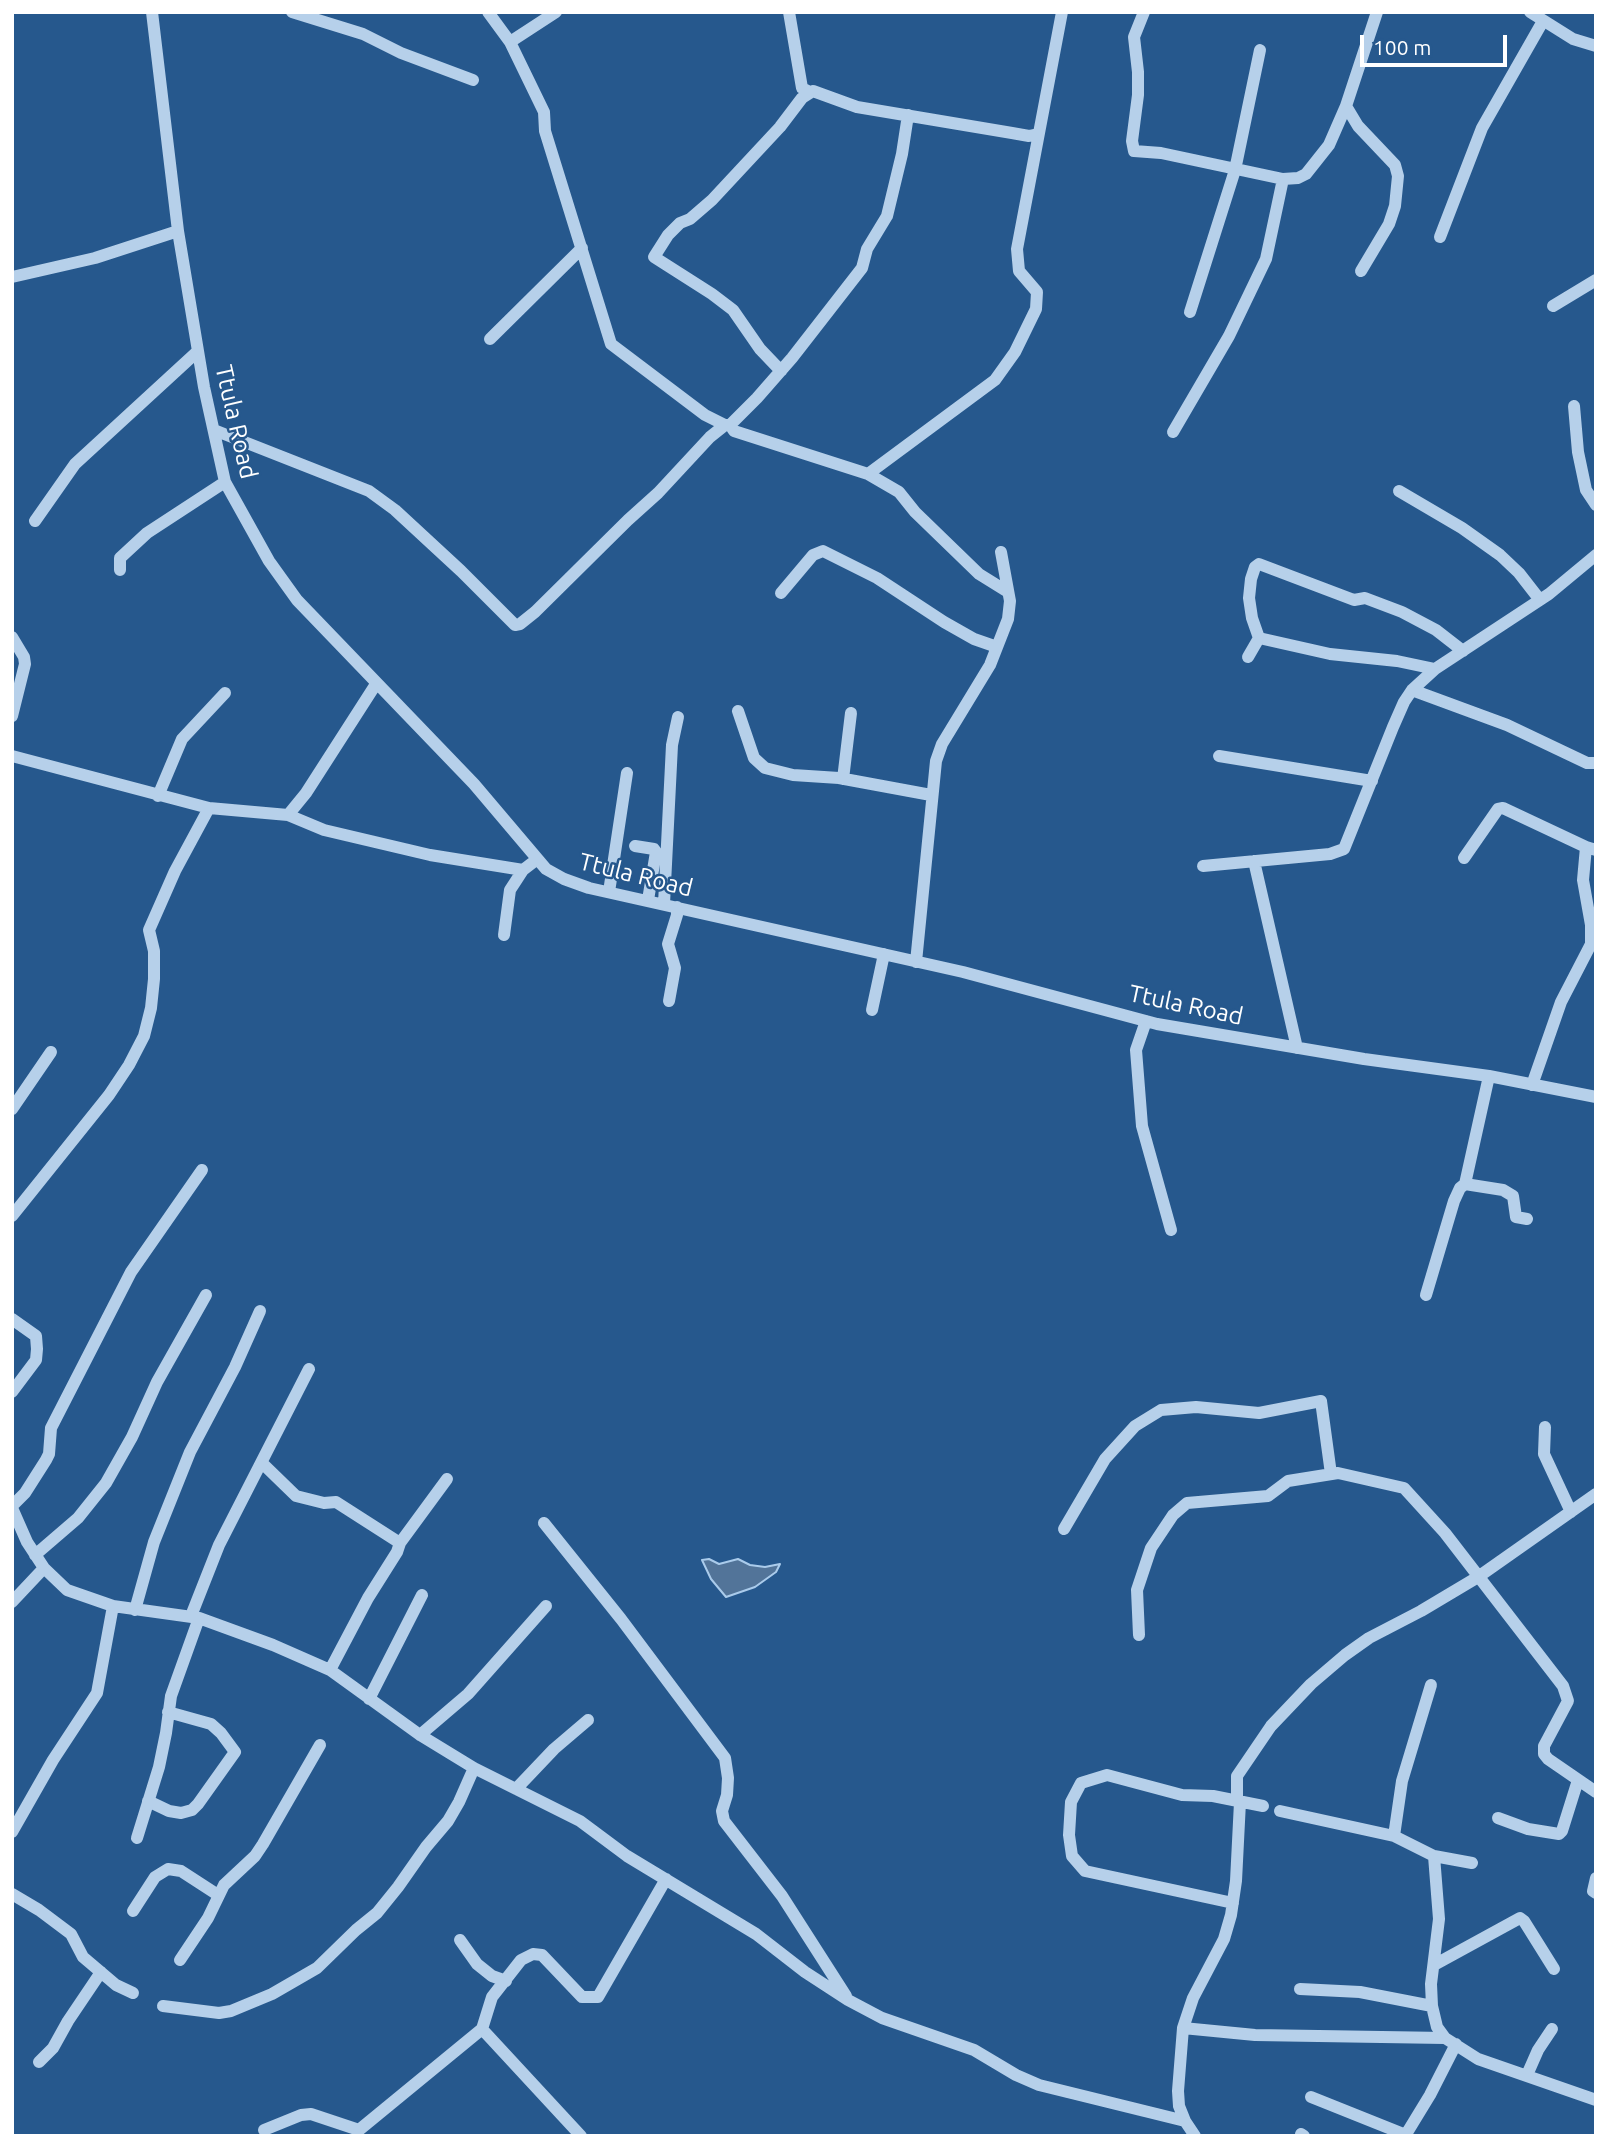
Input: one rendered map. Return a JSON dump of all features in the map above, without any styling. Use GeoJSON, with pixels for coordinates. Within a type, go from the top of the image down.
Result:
{"type":"FeatureCollection","features":[{"type":"Feature","properties":{"kind":"street","name":"Ttula Road"},"geometry":{"type":"LineString","coordinates":[[152,12],[178,231],[204,387],[225,482],[284,583],[297,600],[474,785],[546,869],[564,879],[609,892],[884,954],[1146,1021],[1297,1048],[1489,1076],[1596,1097]]}},
{"type":"Feature","properties":{"kind":"street"},"geometry":{"type":"LineString","coordinates":[[292,12],[363,34],[401,53],[473,80]]}},
{"type":"Feature","properties":{"kind":"street"},"geometry":{"type":"LineString","coordinates":[[488,12],[510,42],[544,112],[545,131],[611,344],[705,415],[734,431],[868,474],[899,492],[915,512],[979,573],[1008,592]]}},
{"type":"Feature","properties":{"kind":"street"},"geometry":{"type":"LineString","coordinates":[[510,42],[556,12]]}},
{"type":"Feature","properties":{"kind":"street"},"geometry":{"type":"LineString","coordinates":[[789,12],[803,88],[810,92],[857,107],[1012,133],[1038,134]]}},
{"type":"Feature","properties":{"kind":"street"},"geometry":{"type":"LineString","coordinates":[[868,474],[995,380],[1015,352],[1036,309],[1037,292],[1019,271],[1017,249],[1062,12]]}},
{"type":"Feature","properties":{"kind":"street"},"geometry":{"type":"LineString","coordinates":[[1144,12],[1135,37],[1138,95],[1132,141],[1134,151],[1161,153],[1283,179],[1298,178],[1306,174],[1329,145],[1346,106],[1377,12]]}},
{"type":"Feature","properties":{"kind":"street"},"geometry":{"type":"LineString","coordinates":[[1531,12],[1573,39],[1596,46]]}},
{"type":"Feature","properties":{"kind":"street"},"geometry":{"type":"LineString","coordinates":[[1440,237],[1482,128],[1543,21]]}},
{"type":"Feature","properties":{"kind":"street"},"geometry":{"type":"LineString","coordinates":[[1190,312],[1235,170],[1260,50]]}},
{"type":"Feature","properties":{"kind":"street"},"geometry":{"type":"LineString","coordinates":[[781,371],[760,349],[733,310],[654,257],[668,235],[712,200],[810,92]]}},
{"type":"Feature","properties":{"kind":"street"},"geometry":{"type":"LineString","coordinates":[[1346,106],[1367,136],[1395,165],[1398,176],[1395,206],[1389,224],[1361,271]]}},
{"type":"Feature","properties":{"kind":"street"},"geometry":{"type":"LineString","coordinates":[[214,430],[369,491],[395,510],[515,625],[520,624],[781,371],[862,268],[867,250],[887,216],[908,115]]}},
{"type":"Feature","properties":{"kind":"street"},"geometry":{"type":"LineString","coordinates":[[1173,432],[1229,336],[1255,284],[1270,243],[1283,179]]}},
{"type":"Feature","properties":{"kind":"street"},"geometry":{"type":"LineString","coordinates":[[12,277],[95,258],[178,231]]}},
{"type":"Feature","properties":{"kind":"street"},"geometry":{"type":"LineString","coordinates":[[490,338],[582,248]]}},
{"type":"Feature","properties":{"kind":"street"},"geometry":{"type":"LineString","coordinates":[[1553,306],[1596,280]]}},
{"type":"Feature","properties":{"kind":"street"},"geometry":{"type":"LineString","coordinates":[[35,521],[75,464],[198,351]]}},
{"type":"Feature","properties":{"kind":"street"},"geometry":{"type":"LineString","coordinates":[[1574,406],[1578,452],[1586,490],[1596,505]]}},
{"type":"Feature","properties":{"kind":"street"},"geometry":{"type":"LineString","coordinates":[[120,569],[120,558],[147,533],[225,482]]}},
{"type":"Feature","properties":{"kind":"street"},"geometry":{"type":"LineString","coordinates":[[1399,491],[1462,528],[1500,555],[1519,573],[1540,600]]}},
{"type":"Feature","properties":{"kind":"street"},"geometry":{"type":"LineString","coordinates":[[781,593],[813,555],[823,551],[877,578],[964,634],[998,647]]}},
{"type":"Feature","properties":{"kind":"street"},"geometry":{"type":"LineString","coordinates":[[916,962],[936,761],[942,744],[980,684],[998,647],[1010,608],[1001,552]]}},
{"type":"Feature","properties":{"kind":"street"},"geometry":{"type":"LineString","coordinates":[[1203,866],[1330,854],[1344,849],[1404,702],[1412,690],[1435,669],[1540,600],[1596,555]]}},
{"type":"Feature","properties":{"kind":"street"},"geometry":{"type":"LineString","coordinates":[[1248,657],[1259,638],[1249,598],[1251,579],[1255,567],[1259,564],[1354,600],[1365,598],[1402,612],[1436,630],[1463,651]]}},
{"type":"Feature","properties":{"kind":"street"},"geometry":{"type":"LineString","coordinates":[[12,637],[24,657],[25,664],[12,716]]}},
{"type":"Feature","properties":{"kind":"street"},"geometry":{"type":"LineString","coordinates":[[1259,638],[1331,654],[1398,661],[1435,669]]}},
{"type":"Feature","properties":{"kind":"street"},"geometry":{"type":"LineString","coordinates":[[288,815],[306,793],[376,684]]}},
{"type":"Feature","properties":{"kind":"street"},"geometry":{"type":"LineString","coordinates":[[1412,690],[1507,725],[1587,763],[1596,763]]}},
{"type":"Feature","properties":{"kind":"street"},"geometry":{"type":"LineString","coordinates":[[159,796],[182,739],[225,693]]}},
{"type":"Feature","properties":{"kind":"street"},"geometry":{"type":"LineString","coordinates":[[737,711],[754,758],[765,768],[793,775],[843,779],[932,795]]}},
{"type":"Feature","properties":{"kind":"street"},"geometry":{"type":"LineString","coordinates":[[843,779],[851,713]]}},
{"type":"Feature","properties":{"kind":"street"},"geometry":{"type":"LineString","coordinates":[[664,904],[671,745],[678,717]]}},
{"type":"Feature","properties":{"kind":"street"},"geometry":{"type":"LineString","coordinates":[[12,756],[209,808],[288,815],[310,826],[430,855],[523,870]]}},
{"type":"Feature","properties":{"kind":"street"},"geometry":{"type":"LineString","coordinates":[[1219,756],[1372,781]]}},
{"type":"Feature","properties":{"kind":"street"},"geometry":{"type":"LineString","coordinates":[[609,892],[627,772]]}},
{"type":"Feature","properties":{"kind":"street"},"geometry":{"type":"LineString","coordinates":[[12,1216],[109,1095],[144,1036],[154,979],[154,951],[149,930],[175,871],[209,808]]}},
{"type":"Feature","properties":{"kind":"street"},"geometry":{"type":"LineString","coordinates":[[1464,858],[1498,809],[1508,810],[1591,849],[1583,880],[1594,936],[1588,953],[1553,1019],[1532,1084]]}},
{"type":"Feature","properties":{"kind":"street"},"geometry":{"type":"LineString","coordinates":[[635,846],[652,848],[656,852],[648,900]]}},
{"type":"Feature","properties":{"kind":"street"},"geometry":{"type":"LineString","coordinates":[[504,935],[510,890],[523,870],[536,860]]}},
{"type":"Feature","properties":{"kind":"street"},"geometry":{"type":"LineString","coordinates":[[1254,861],[1297,1048]]}},
{"type":"Feature","properties":{"kind":"street"},"geometry":{"type":"LineString","coordinates":[[669,1001],[675,968],[668,944],[677,907]]}},
{"type":"Feature","properties":{"kind":"street"},"geometry":{"type":"LineString","coordinates":[[872,1010],[884,954]]}},
{"type":"Feature","properties":{"kind":"street"},"geometry":{"type":"LineString","coordinates":[[1146,1021],[1136,1050],[1142,1126],[1171,1230]]}},
{"type":"Feature","properties":{"kind":"street"},"geometry":{"type":"LineString","coordinates":[[12,1109],[51,1052]]}},
{"type":"Feature","properties":{"kind":"street"},"geometry":{"type":"LineString","coordinates":[[1426,1295],[1454,1201],[1465,1184],[1489,1076]]}},
{"type":"Feature","properties":{"kind":"street"},"geometry":{"type":"LineString","coordinates":[[202,1170],[131,1272],[53,1423],[46,1460],[25,1493],[12,1507],[20,1528],[44,1568],[67,1590],[113,1606],[195,1617],[273,1645],[330,1670],[420,1735],[474,1768],[580,1821],[627,1856],[757,1934],[805,1972],[881,2018],[974,2050],[1039,2085],[1185,2121]]}},
{"type":"Feature","properties":{"kind":"street"},"geometry":{"type":"LineString","coordinates":[[1465,1184],[1497,1188],[1509,1193],[1516,1202],[1516,1217],[1527,1219]]}},
{"type":"Feature","properties":{"kind":"street"},"geometry":{"type":"LineString","coordinates":[[35,1555],[78,1518],[106,1483],[132,1437],[157,1382],[206,1295]]}},
{"type":"Feature","properties":{"kind":"street"},"geometry":{"type":"LineString","coordinates":[[135,1609],[154,1542],[190,1452],[235,1367],[260,1311]]}},
{"type":"Feature","properties":{"kind":"street"},"geometry":{"type":"LineString","coordinates":[[12,1319],[36,1336],[37,1349],[36,1360],[12,1392]]}},
{"type":"Feature","properties":{"kind":"street"},"geometry":{"type":"LineString","coordinates":[[137,1838],[166,1734],[171,1696],[219,1545],[309,1369]]}},
{"type":"Feature","properties":{"kind":"street"},"geometry":{"type":"LineString","coordinates":[[1064,1529],[1105,1458],[1135,1426],[1161,1410],[1196,1407],[1259,1413],[1321,1401],[1331,1474]]}},
{"type":"Feature","properties":{"kind":"street"},"geometry":{"type":"LineString","coordinates":[[1545,1427],[1544,1454],[1572,1512]]}},
{"type":"Feature","properties":{"kind":"street"},"geometry":{"type":"LineString","coordinates":[[262,1463],[296,1496],[324,1503],[336,1502],[400,1543]]}},
{"type":"Feature","properties":{"kind":"street"},"geometry":{"type":"LineString","coordinates":[[1139,1635],[1137,1590],[1151,1548],[1173,1515],[1187,1503],[1268,1496],[1288,1480],[1338,1473],[1404,1488],[1445,1533],[1567,1693],[1568,1701],[1544,1746],[1544,1754],[1596,1792]]}},
{"type":"Feature","properties":{"kind":"street"},"geometry":{"type":"LineString","coordinates":[[330,1670],[400,1543],[447,1479]]}},
{"type":"Feature","properties":{"kind":"street"},"geometry":{"type":"LineString","coordinates":[[1195,2136],[1179,2105],[1183,2028],[1193,1998],[1224,1939],[1233,1903],[1238,1799],[1236,1782],[1244,1763],[1271,1726],[1311,1684],[1345,1655],[1369,1638],[1478,1577],[1596,1494]]}},
{"type":"Feature","properties":{"kind":"street"},"geometry":{"type":"LineString","coordinates":[[544,1523],[614,1610],[725,1758],[729,1778],[722,1811],[724,1821],[782,1896],[848,2000]]}},
{"type":"Feature","properties":{"kind":"street"},"geometry":{"type":"LineString","coordinates":[[12,1602],[44,1568]]}},
{"type":"Feature","properties":{"kind":"street"},"geometry":{"type":"LineString","coordinates":[[369,1699],[422,1595]]}},
{"type":"Feature","properties":{"kind":"street"},"geometry":{"type":"LineString","coordinates":[[12,1832],[53,1760],[97,1693],[113,1606]]}},
{"type":"Feature","properties":{"kind":"street"},"geometry":{"type":"LineString","coordinates":[[420,1735],[468,1695],[546,1606]]}},
{"type":"Feature","properties":{"kind":"street"},"geometry":{"type":"LineString","coordinates":[[1394,1836],[1402,1781],[1431,1685]]}},
{"type":"Feature","properties":{"kind":"street"},"geometry":{"type":"LineString","coordinates":[[148,1801],[169,1811],[181,1813],[192,1810],[234,1752],[211,1724],[168,1712]]}},
{"type":"Feature","properties":{"kind":"street"},"geometry":{"type":"LineString","coordinates":[[516,1789],[554,1749],[588,1720]]}},
{"type":"Feature","properties":{"kind":"street"},"geometry":{"type":"LineString","coordinates":[[180,1961],[208,1917],[218,1895],[234,1873],[255,1856],[263,1844],[320,1745]]}},
{"type":"Feature","properties":{"kind":"street"},"geometry":{"type":"LineString","coordinates":[[163,2006],[219,2013],[231,2011],[272,1994],[317,1968],[377,1913],[398,1887],[460,1802],[474,1768]]}},
{"type":"Feature","properties":{"kind":"street"},"geometry":{"type":"LineString","coordinates":[[1233,1903],[1086,1871],[1072,1856],[1069,1835],[1071,1802],[1081,1783],[1107,1775],[1182,1795],[1238,1799],[1263,1806]]}},
{"type":"Feature","properties":{"kind":"street"},"geometry":{"type":"LineString","coordinates":[[1498,1818],[1528,1829],[1559,1834],[1578,1780]]}},
{"type":"Feature","properties":{"kind":"street"},"geometry":{"type":"LineString","coordinates":[[1280,1811],[1394,1836],[1434,1856],[1472,1863]]}},
{"type":"Feature","properties":{"kind":"street"},"geometry":{"type":"LineString","coordinates":[[1434,1856],[1439,1919],[1432,2006],[1437,2027],[1450,2041],[1478,2059],[1596,2100]]}},
{"type":"Feature","properties":{"kind":"street"},"geometry":{"type":"LineString","coordinates":[[133,1911],[155,1877],[167,1869],[181,1871],[218,1895]]}},
{"type":"Feature","properties":{"kind":"street"},"geometry":{"type":"LineString","coordinates":[[1596,1878],[1593,1891],[1596,1893]]}},
{"type":"Feature","properties":{"kind":"street"},"geometry":{"type":"LineString","coordinates":[[264,2130],[301,2115],[311,2114],[359,2130],[482,2029],[489,2001],[521,1960],[533,1954],[542,1955],[582,1997],[598,1997],[666,1879]]}},
{"type":"Feature","properties":{"kind":"street"},"geometry":{"type":"LineString","coordinates":[[12,1894],[71,1934],[83,1957],[116,1985],[133,1993]]}},
{"type":"Feature","properties":{"kind":"street"},"geometry":{"type":"LineString","coordinates":[[1434,1965],[1520,1918],[1554,1969]]}},
{"type":"Feature","properties":{"kind":"street"},"geometry":{"type":"LineString","coordinates":[[460,1940],[477,1964],[492,1976],[506,1981]]}},
{"type":"Feature","properties":{"kind":"street"},"geometry":{"type":"LineString","coordinates":[[39,2062],[53,2048],[101,1972]]}},
{"type":"Feature","properties":{"kind":"street"},"geometry":{"type":"LineString","coordinates":[[1300,1989],[1360,1992],[1432,2006]]}},
{"type":"Feature","properties":{"kind":"street"},"geometry":{"type":"LineString","coordinates":[[1183,2028],[1255,2035],[1450,2041]]}},
{"type":"Feature","properties":{"kind":"street"},"geometry":{"type":"LineString","coordinates":[[482,2029],[581,2136]]}},
{"type":"Feature","properties":{"kind":"street"},"geometry":{"type":"LineString","coordinates":[[1527,2076],[1538,2050],[1552,2029]]}},
{"type":"Feature","properties":{"kind":"street"},"geometry":{"type":"LineString","coordinates":[[1311,2096],[1405,2135],[1430,2095],[1450,2041]]}},
{"type":"Feature","properties":{"kind":"water"},"geometry":{"type":"Polygon","coordinates":[[[709,1559],[719,1564],[738,1559],[750,1565],[765,1567],[780,1564],[776,1572],[755,1587],[726,1597],[711,1579],[702,1560],[709,1559]]]}}]}
